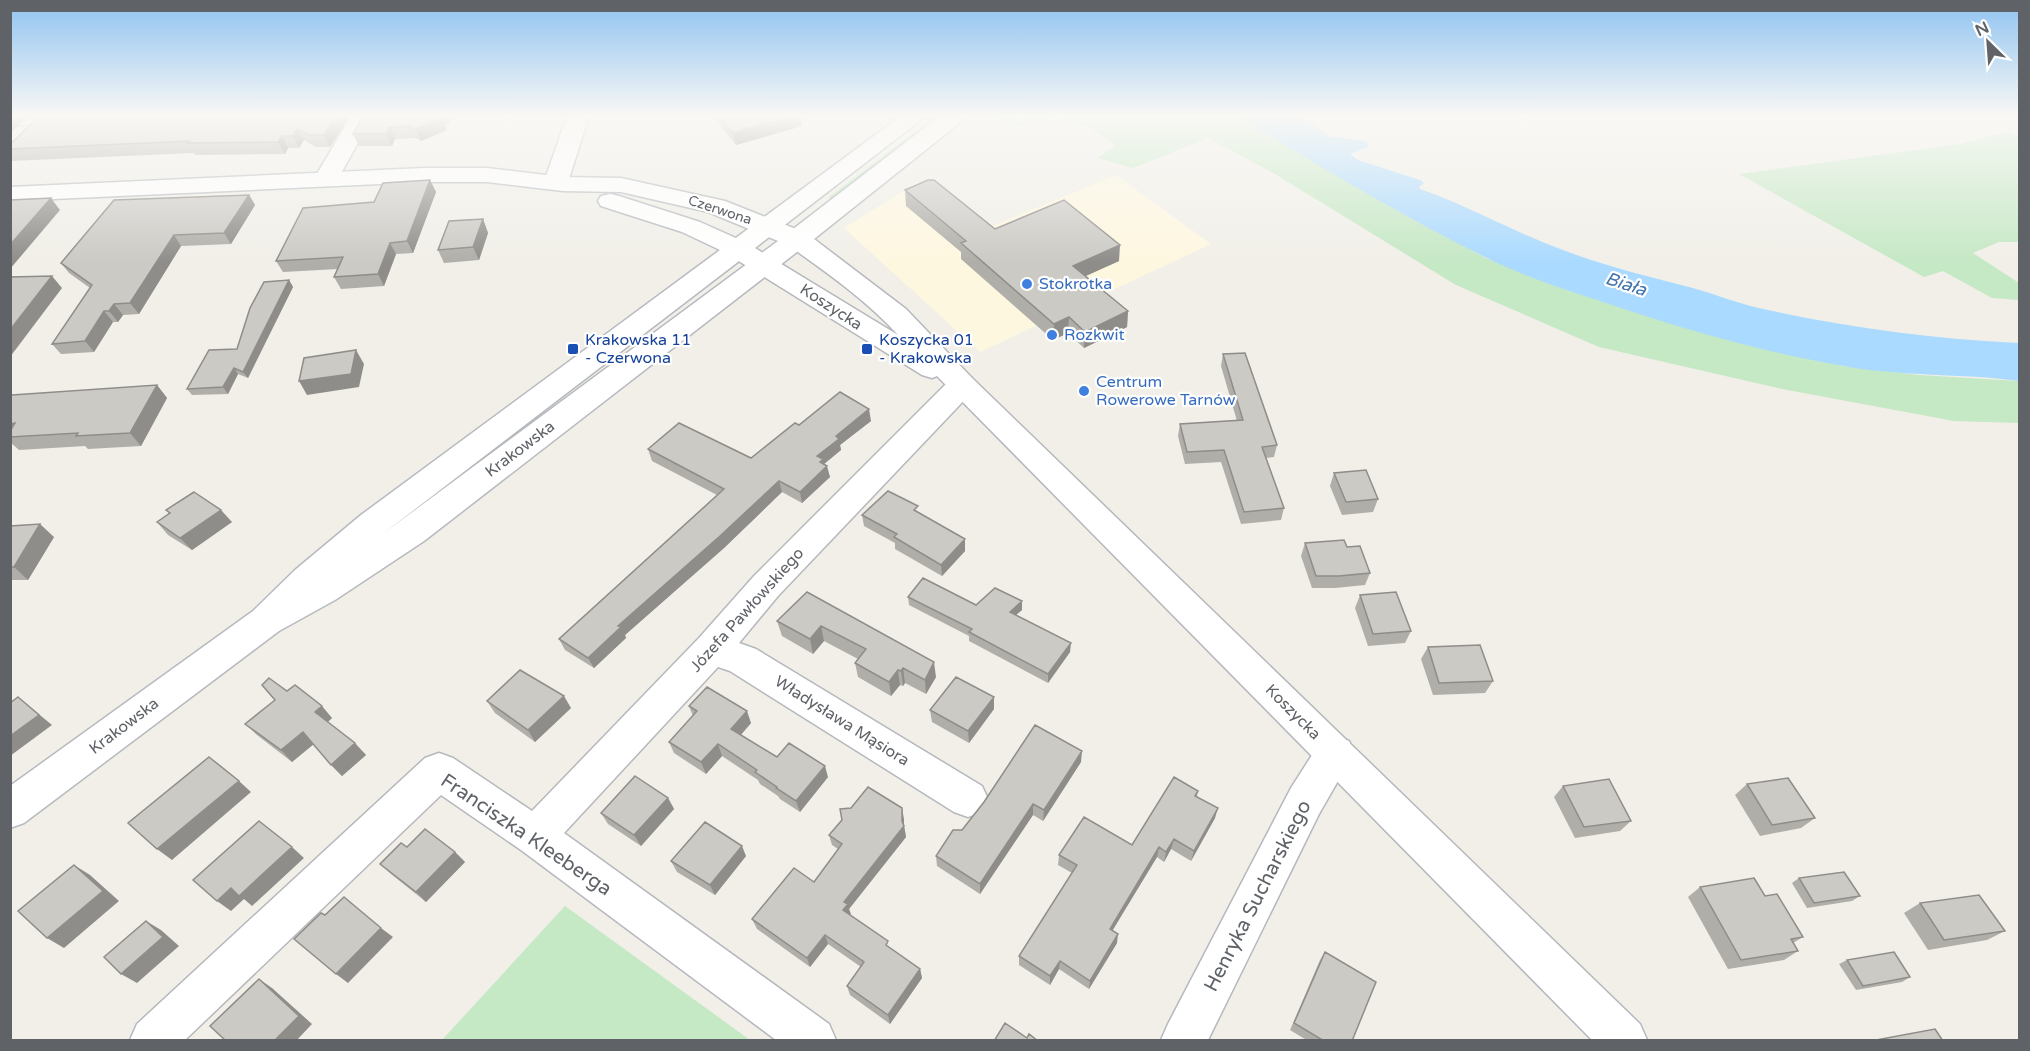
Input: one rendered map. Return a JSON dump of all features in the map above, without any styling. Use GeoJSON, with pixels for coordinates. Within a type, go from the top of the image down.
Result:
{"type":"FeatureCollection","features":[{"type":"Feature","properties":{"kind":"street"},"geometry":{"type":"LineString","coordinates":[[326,179],[334,165]]}},
{"type":"Feature","properties":{"kind":"street"},"geometry":{"type":"LineString","coordinates":[[560,183],[565,165]]}},
{"type":"Feature","properties":{"kind":"street","name":"Krakowska"},"geometry":{"type":"LineString","coordinates":[[10,810],[266,621],[323,590],[412,532],[751,256],[770,227],[848,165]]}},
{"type":"Feature","properties":{"kind":"street","name":"Krakowska"},"geometry":{"type":"LineString","coordinates":[[751,256],[797,239],[891,165]]}},
{"type":"Feature","properties":{"kind":"street","name":"Czerwona"},"geometry":{"type":"LineString","coordinates":[[10,194],[326,179],[487,175],[560,183],[621,185],[716,206],[770,227]]}},
{"type":"Feature","properties":{"kind":"street","name":"Czerwona"},"geometry":{"type":"LineString","coordinates":[[560,183],[622,206],[691,227],[751,256]]}},
{"type":"Feature","properties":{"kind":"street"},"geometry":{"type":"LineString","coordinates":[[770,227],[797,239]]}},
{"type":"Feature","properties":{"kind":"street","name":"Koszycka"},"geometry":{"type":"LineString","coordinates":[[797,239],[834,265],[896,315],[962,385],[1624,1041]]}},
{"type":"Feature","properties":{"kind":"street","name":"Koszycka"},"geometry":{"type":"LineString","coordinates":[[751,256],[868,330],[962,385]]}},
{"type":"Feature","properties":{"kind":"street","name":"Józefa Pawłowskiego"},"geometry":{"type":"LineString","coordinates":[[535,836],[712,650],[766,586],[962,385]]}},
{"type":"Feature","properties":{"kind":"street","name":"Władysława Mąsiora"},"geometry":{"type":"LineString","coordinates":[[712,650],[743,660],[968,799]]}},
{"type":"Feature","properties":{"kind":"street","name":"Henryka Sucharskiego"},"geometry":{"type":"LineString","coordinates":[[1185,1041],[1305,801],[1335,753]]}},
{"type":"Feature","properties":{"kind":"street","name":"Franciszka Kleeberga"},"geometry":{"type":"LineString","coordinates":[[153,1041],[439,771],[535,836],[813,1041]]}},
{"type":"Feature","properties":{"kind":"shaded area"},"geometry":{"type":"Polygon","coordinates":[[[1116,175],[1211,244],[980,352],[844,228],[917,182],[992,226],[1116,175]]]}},
{"type":"Feature","properties":{"kind":"green space"},"geometry":{"type":"Polygon","coordinates":[[[871,165],[880,165],[834,200],[828,198],[871,165]]]}},
{"type":"Feature","properties":{"kind":"green space"},"geometry":{"type":"Polygon","coordinates":[[[1122,165],[1140,165],[1133,168],[1122,165]]]}},
{"type":"Feature","properties":{"kind":"green space"},"geometry":{"type":"Polygon","coordinates":[[[1258,165],[1320,165],[1486,258],[1567,290],[1843,366],[1919,375],[2019,381],[2019,423],[1954,421],[1782,389],[1599,347],[1456,285],[1258,165]]]}},
{"type":"Feature","properties":{"kind":"green space"},"geometry":{"type":"Polygon","coordinates":[[[1805,165],[2019,165],[2019,242],[1999,242],[1973,253],[2019,283],[2019,300],[1992,298],[1943,271],[1924,277],[1739,174],[1805,165]]]}},
{"type":"Feature","properties":{"kind":"green space"},"geometry":{"type":"Polygon","coordinates":[[[565,906],[750,1040],[442,1040],[565,906]]]}},
{"type":"Feature","properties":{"kind":"water","name":"Biała"},"geometry":{"type":"Polygon","coordinates":[[[1320,165],[1374,165],[1420,180],[1424,183],[1419,187],[1420,189],[1552,246],[1615,267],[1748,305],[1893,332],[2019,343],[2019,381],[1866,369],[1753,347],[1692,330],[1543,282],[1499,264],[1320,165]]]}},
{"type":"Feature","properties":{"kind":"building"},"geometry":{"type":"Polygon","coordinates":[[[430,180],[407,241],[390,243],[378,274],[334,277],[343,257],[276,261],[303,208],[374,202],[383,183],[430,180]]]}},
{"type":"Feature","properties":{"kind":"building"},"geometry":{"type":"Polygon","coordinates":[[[928,180],[934,180],[995,229],[1064,200],[1120,245],[1073,266],[1128,311],[1085,332],[1069,317],[1054,324],[961,243],[966,241],[905,190],[928,180]]]}},
{"type":"Feature","properties":{"kind":"building"},"geometry":{"type":"Polygon","coordinates":[[[249,195],[224,233],[174,235],[130,303],[114,304],[109,311],[104,311],[85,341],[52,344],[92,285],[61,263],[114,200],[249,195]]]}},
{"type":"Feature","properties":{"kind":"building"},"geometry":{"type":"Polygon","coordinates":[[[51,198],[10,245],[10,200],[51,198]]]}},
{"type":"Feature","properties":{"kind":"building"},"geometry":{"type":"Polygon","coordinates":[[[483,219],[473,247],[438,250],[449,221],[483,219]]]}},
{"type":"Feature","properties":{"kind":"building"},"geometry":{"type":"Polygon","coordinates":[[[52,276],[10,330],[10,277],[52,276]]]}},
{"type":"Feature","properties":{"kind":"building"},"geometry":{"type":"Polygon","coordinates":[[[289,280],[243,372],[234,368],[223,387],[187,389],[209,350],[237,349],[250,308],[264,282],[289,280]]]}},
{"type":"Feature","properties":{"kind":"building"},"geometry":{"type":"Polygon","coordinates":[[[356,350],[351,374],[299,381],[304,358],[356,350]]]}},
{"type":"Feature","properties":{"kind":"building"},"geometry":{"type":"Polygon","coordinates":[[[1245,353],[1277,445],[1262,447],[1284,508],[1244,512],[1224,450],[1187,452],[1180,424],[1243,420],[1223,354],[1245,353]]]}},
{"type":"Feature","properties":{"kind":"building"},"geometry":{"type":"Polygon","coordinates":[[[157,385],[130,433],[10,437],[10,431],[15,423],[10,424],[10,397],[12,395],[157,385]]]}},
{"type":"Feature","properties":{"kind":"building"},"geometry":{"type":"Polygon","coordinates":[[[840,392],[869,409],[836,436],[839,439],[817,456],[823,459],[820,462],[827,466],[800,492],[779,481],[618,626],[621,627],[588,658],[559,639],[724,489],[648,449],[679,423],[751,458],[795,423],[799,425],[840,392]]]}},
{"type":"Feature","properties":{"kind":"building"},"geometry":{"type":"Polygon","coordinates":[[[1366,470],[1378,499],[1346,502],[1334,473],[1366,470]]]}},
{"type":"Feature","properties":{"kind":"building"},"geometry":{"type":"Polygon","coordinates":[[[888,491],[918,506],[914,510],[965,539],[941,565],[894,537],[897,534],[862,515],[888,491]]]}},
{"type":"Feature","properties":{"kind":"building"},"geometry":{"type":"Polygon","coordinates":[[[194,492],[221,510],[180,538],[157,522],[170,513],[166,510],[194,492]]]}},
{"type":"Feature","properties":{"kind":"building"},"geometry":{"type":"Polygon","coordinates":[[[40,524],[14,567],[10,567],[10,526],[40,524]]]}},
{"type":"Feature","properties":{"kind":"building"},"geometry":{"type":"Polygon","coordinates":[[[1344,540],[1347,547],[1360,546],[1370,573],[1316,576],[1305,543],[1344,540]]]}},
{"type":"Feature","properties":{"kind":"building"},"geometry":{"type":"Polygon","coordinates":[[[923,578],[976,605],[995,588],[1022,601],[1010,612],[1071,643],[1048,674],[969,632],[972,629],[908,597],[923,578]]]}},
{"type":"Feature","properties":{"kind":"building"},"geometry":{"type":"Polygon","coordinates":[[[807,592],[934,662],[925,680],[903,668],[901,671],[898,670],[889,682],[855,663],[866,649],[821,626],[810,639],[777,621],[807,592]]]}},
{"type":"Feature","properties":{"kind":"building"},"geometry":{"type":"Polygon","coordinates":[[[1396,592],[1411,631],[1373,634],[1360,595],[1396,592]]]}},
{"type":"Feature","properties":{"kind":"building"},"geometry":{"type":"Polygon","coordinates":[[[1480,645],[1493,681],[1439,683],[1428,647],[1480,645]]]}},
{"type":"Feature","properties":{"kind":"building"},"geometry":{"type":"Polygon","coordinates":[[[520,670],[564,696],[528,730],[487,701],[520,670]]]}},
{"type":"Feature","properties":{"kind":"building"},"geometry":{"type":"Polygon","coordinates":[[[956,677],[994,697],[968,731],[930,710],[956,677]]]}},
{"type":"Feature","properties":{"kind":"building"},"geometry":{"type":"Polygon","coordinates":[[[269,678],[287,691],[295,685],[322,706],[315,712],[355,743],[331,765],[303,732],[281,750],[245,724],[275,700],[262,685],[269,678]]]}},
{"type":"Feature","properties":{"kind":"building"},"geometry":{"type":"Polygon","coordinates":[[[707,687],[747,711],[731,729],[777,757],[789,743],[825,766],[796,801],[755,772],[757,770],[718,744],[701,762],[669,742],[697,711],[689,706],[707,687]]]}},
{"type":"Feature","properties":{"kind":"building"},"geometry":{"type":"Polygon","coordinates":[[[18,697],[39,715],[10,736],[10,703],[18,697]]]}},
{"type":"Feature","properties":{"kind":"building"},"geometry":{"type":"Polygon","coordinates":[[[1035,725],[1082,751],[1044,810],[1033,804],[980,884],[936,856],[953,830],[962,830],[984,802],[1035,725]]]}},
{"type":"Feature","properties":{"kind":"building"},"geometry":{"type":"Polygon","coordinates":[[[209,757],[239,781],[157,849],[128,823],[209,757]]]}},
{"type":"Feature","properties":{"kind":"building"},"geometry":{"type":"Polygon","coordinates":[[[635,776],[668,798],[634,835],[601,813],[635,776]]]}},
{"type":"Feature","properties":{"kind":"building"},"geometry":{"type":"Polygon","coordinates":[[[1174,777],[1198,791],[1195,796],[1218,808],[1194,851],[1174,839],[1166,852],[1159,847],[1110,929],[1118,934],[1090,981],[1060,961],[1050,976],[1019,956],[1077,865],[1059,855],[1084,817],[1132,845],[1174,777]]]}},
{"type":"Feature","properties":{"kind":"building"},"geometry":{"type":"Polygon","coordinates":[[[1788,778],[1815,818],[1772,825],[1747,784],[1788,778]]]}},
{"type":"Feature","properties":{"kind":"building"},"geometry":{"type":"Polygon","coordinates":[[[1609,779],[1631,821],[1584,827],[1563,786],[1609,779]]]}},
{"type":"Feature","properties":{"kind":"building"},"geometry":{"type":"Polygon","coordinates":[[[868,787],[902,808],[904,826],[844,902],[848,904],[843,910],[888,941],[886,945],[920,969],[888,1015],[847,986],[864,962],[825,935],[807,958],[752,919],[794,868],[814,882],[842,844],[829,835],[842,820],[840,809],[851,808],[868,787]]]}},
{"type":"Feature","properties":{"kind":"building"},"geometry":{"type":"Polygon","coordinates":[[[259,821],[292,847],[239,896],[231,888],[217,901],[193,880],[259,821]]]}},
{"type":"Feature","properties":{"kind":"building"},"geometry":{"type":"Polygon","coordinates":[[[705,822],[742,846],[710,885],[671,861],[705,822]]]}},
{"type":"Feature","properties":{"kind":"building"},"geometry":{"type":"Polygon","coordinates":[[[425,829],[455,852],[416,892],[380,864],[401,843],[407,847],[425,829]]]}},
{"type":"Feature","properties":{"kind":"building"},"geometry":{"type":"Polygon","coordinates":[[[74,865],[103,891],[47,938],[18,911],[74,865]]]}},
{"type":"Feature","properties":{"kind":"building"},"geometry":{"type":"Polygon","coordinates":[[[1844,872],[1860,896],[1814,903],[1799,878],[1844,872]]]}},
{"type":"Feature","properties":{"kind":"building"},"geometry":{"type":"Polygon","coordinates":[[[1754,878],[1765,896],[1777,894],[1803,937],[1791,939],[1798,951],[1741,960],[1700,887],[1754,878]]]}},
{"type":"Feature","properties":{"kind":"building"},"geometry":{"type":"Polygon","coordinates":[[[1979,895],[2005,931],[1944,940],[1920,903],[1979,895]]]}},
{"type":"Feature","properties":{"kind":"building"},"geometry":{"type":"Polygon","coordinates":[[[344,897],[381,928],[336,974],[294,939],[321,913],[325,915],[344,897]]]}},
{"type":"Feature","properties":{"kind":"building"},"geometry":{"type":"Polygon","coordinates":[[[146,921],[163,937],[121,974],[104,957],[146,921]]]}},
{"type":"Feature","properties":{"kind":"building"},"geometry":{"type":"Polygon","coordinates":[[[1325,952],[1376,982],[1352,1041],[1324,1041],[1294,1023],[1325,952]]]}},
{"type":"Feature","properties":{"kind":"building"},"geometry":{"type":"Polygon","coordinates":[[[1894,952],[1910,977],[1863,986],[1847,960],[1894,952]]]}},
{"type":"Feature","properties":{"kind":"building"},"geometry":{"type":"Polygon","coordinates":[[[259,979],[299,1016],[274,1041],[226,1041],[210,1026],[259,979]]]}},
{"type":"Feature","properties":{"kind":"building"},"geometry":{"type":"Polygon","coordinates":[[[1005,1023],[1027,1038],[1029,1034],[1038,1041],[994,1041],[1005,1023]]]}},
{"type":"Feature","properties":{"kind":"building"},"geometry":{"type":"Polygon","coordinates":[[[1935,1029],[1943,1041],[1876,1040],[1935,1029]]]}},
{"type":"Feature","properties":{"kind":"place","name":"Stokrotka"},"geometry":{"type":"Point","coordinates":[1027,284]}},
{"type":"Feature","properties":{"kind":"place","name":"Rozkwit"},"geometry":{"type":"Point","coordinates":[1052,335]}},
{"type":"Feature","properties":{"kind":"place","name":"Krakowska 11 - Czerwona"},"geometry":{"type":"Point","coordinates":[573,349]}},
{"type":"Feature","properties":{"kind":"place","name":"Koszycka 01 - Krakowska"},"geometry":{"type":"Point","coordinates":[867,349]}},
{"type":"Feature","properties":{"kind":"place","name":"Centrum Rowerowe Tarnów"},"geometry":{"type":"Point","coordinates":[1084,391]}}]}
